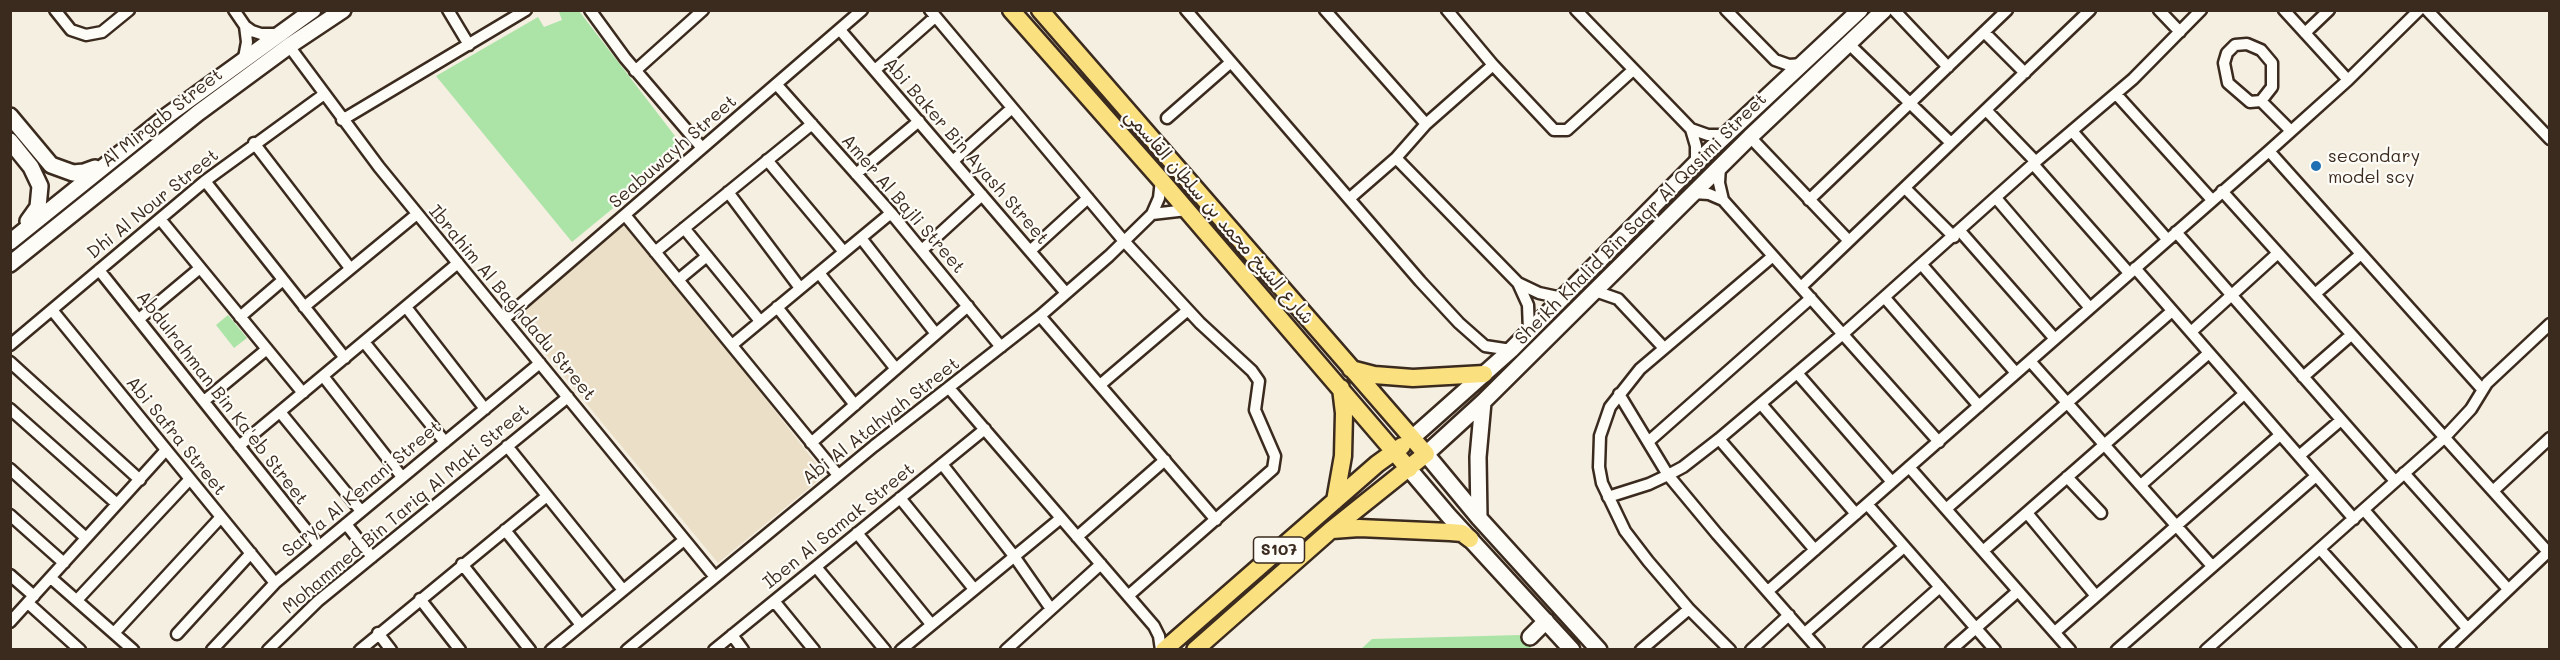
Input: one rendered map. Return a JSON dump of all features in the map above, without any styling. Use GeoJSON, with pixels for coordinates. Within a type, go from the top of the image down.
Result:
{"type":"FeatureCollection","features":[{"type":"Feature","properties":{"kind":"main road"},"geometry":{"type":"LineString","coordinates":[[10,240],[168,115],[313,10]]}},
{"type":"Feature","properties":{"kind":"main road","name":"Al Mirgab Street"},"geometry":{"type":"LineString","coordinates":[[10,264],[198,112],[343,10]]}},
{"type":"Feature","properties":{"kind":"main road","name":"شارع الشيخ محمد بن سلطان القاسمي"},"geometry":{"type":"LineString","coordinates":[[1011,10],[1341,387],[1409,470]]}},
{"type":"Feature","properties":{"kind":"main road","name":"شارع الشيخ محمد بن سلطان القاسمي"},"geometry":{"type":"LineString","coordinates":[[1040,10],[1426,454]]}},
{"type":"Feature","properties":{"kind":"main road","name":"Sheikh Khalid Bin Saqr Al Qasimi Street"},"geometry":{"type":"LineString","coordinates":[[1412,438],[1511,350],[1696,164],[1860,10]]}},
{"type":"Feature","properties":{"kind":"main road","name":"Sheikh Khalid Bin Saqr Al Qasimi Street"},"geometry":{"type":"LineString","coordinates":[[1426,454],[1483,402],[1720,166],[1884,10]]}},
{"type":"Feature","properties":{"kind":"main road"},"geometry":{"type":"LineString","coordinates":[[1833,60],[1825,60],[1823,53],[1840,29]]}},
{"type":"Feature","properties":{"kind":"main road"},"geometry":{"type":"LineString","coordinates":[[156,147],[172,125],[172,119],[168,115]]}},
{"type":"Feature","properties":{"kind":"main road"},"geometry":{"type":"LineString","coordinates":[[10,116],[51,165],[72,173],[94,168],[116,155]]}},
{"type":"Feature","properties":{"kind":"main road"},"geometry":{"type":"LineString","coordinates":[[10,132],[29,153],[38,150]]}},
{"type":"Feature","properties":{"kind":"main road"},"geometry":{"type":"LineString","coordinates":[[10,141],[37,176],[40,197],[33,217],[10,240]]}},
{"type":"Feature","properties":{"kind":"main road"},"geometry":{"type":"LineString","coordinates":[[1351,369],[1374,375],[1403,377],[1460,377],[1484,374]]}},
{"type":"Feature","properties":{"kind":"main road"},"geometry":{"type":"LineString","coordinates":[[1335,501],[1343,456],[1344,413],[1341,387]]}},
{"type":"Feature","properties":{"kind":"main road"},"geometry":{"type":"LineString","coordinates":[[1479,519],[1478,457],[1483,402]]}},
{"type":"Feature","properties":{"kind":"main road"},"geometry":{"type":"LineString","coordinates":[[1395,451],[1412,438]]}},
{"type":"Feature","properties":{"kind":"main road","name":"S107"},"geometry":{"type":"LineString","coordinates":[[1163,650],[1395,451]]}},
{"type":"Feature","properties":{"kind":"main road"},"geometry":{"type":"LineString","coordinates":[[1572,650],[1409,470],[1426,454],[1479,519],[1599,650]]}},
{"type":"Feature","properties":{"kind":"main road","name":"S107"},"geometry":{"type":"LineString","coordinates":[[1195,650],[1331,530],[1409,470]]}},
{"type":"Feature","properties":{"kind":"main road"},"geometry":{"type":"LineString","coordinates":[[1331,530],[1359,528],[1450,531],[1462,533],[1470,539]]}},
{"type":"Feature","properties":{"kind":"main road"},"geometry":{"type":"LineString","coordinates":[[1530,637],[1546,621]]}},
{"type":"Feature","properties":{"kind":"street"},"geometry":{"type":"LineString","coordinates":[[57,14],[71,30],[86,35],[102,32],[129,10]]}},
{"type":"Feature","properties":{"kind":"street"},"geometry":{"type":"LineString","coordinates":[[234,10],[245,26],[247,42],[244,58]]}},
{"type":"Feature","properties":{"kind":"street"},"geometry":{"type":"LineString","coordinates":[[448,10],[469,45]]}},
{"type":"Feature","properties":{"kind":"street"},"geometry":{"type":"LineString","coordinates":[[342,120],[526,10]]}},
{"type":"Feature","properties":{"kind":"street"},"geometry":{"type":"LineString","coordinates":[[590,10],[635,71],[702,148]]}},
{"type":"Feature","properties":{"kind":"street"},"geometry":{"type":"LineString","coordinates":[[635,71],[702,10]]}},
{"type":"Feature","properties":{"kind":"street","name":"Seabuwayh Street"},"geometry":{"type":"LineString","coordinates":[[504,319],[862,10]]}},
{"type":"Feature","properties":{"kind":"street"},"geometry":{"type":"LineString","coordinates":[[1186,10],[1420,281],[1477,341],[1491,349],[1511,350]]}},
{"type":"Feature","properties":{"kind":"street"},"geometry":{"type":"LineString","coordinates":[[1325,10],[1426,124]]}},
{"type":"Feature","properties":{"kind":"street"},"geometry":{"type":"LineString","coordinates":[[1447,10],[1548,126],[1559,132],[1567,130],[1633,70]]}},
{"type":"Feature","properties":{"kind":"street"},"geometry":{"type":"LineString","coordinates":[[1576,10],[1690,129],[1696,146],[1696,164]]}},
{"type":"Feature","properties":{"kind":"street"},"geometry":{"type":"LineString","coordinates":[[1726,10],[1775,60],[1788,65],[1803,64]]}},
{"type":"Feature","properties":{"kind":"street"},"geometry":{"type":"LineString","coordinates":[[1894,10],[1948,67]]}},
{"type":"Feature","properties":{"kind":"street"},"geometry":{"type":"LineString","coordinates":[[1809,200],[2007,10]]}},
{"type":"Feature","properties":{"kind":"street"},"geometry":{"type":"LineString","coordinates":[[1801,287],[2090,10]]}},
{"type":"Feature","properties":{"kind":"street"},"geometry":{"type":"LineString","coordinates":[[2159,10],[2180,32]]}},
{"type":"Feature","properties":{"kind":"street"},"geometry":{"type":"LineString","coordinates":[[1608,497],[1649,484],[1668,475],[1690,462],[1719,439],[1885,298],[2035,163],[2150,64],[2201,10]]}},
{"type":"Feature","properties":{"kind":"street"},"geometry":{"type":"LineString","coordinates":[[2284,10],[2348,80]]}},
{"type":"Feature","properties":{"kind":"street"},"geometry":{"type":"LineString","coordinates":[[2306,33],[2329,10]]}},
{"type":"Feature","properties":{"kind":"street"},"geometry":{"type":"LineString","coordinates":[[1768,591],[2269,151],[2348,80],[2419,10]]}},
{"type":"Feature","properties":{"kind":"street"},"geometry":{"type":"LineString","coordinates":[[2427,10],[2550,139]]}},
{"type":"Feature","properties":{"kind":"street"},"geometry":{"type":"LineString","coordinates":[[875,70],[932,14],[1124,240],[1188,310],[1256,375],[1260,387],[1256,415],[1275,460],[1270,473],[1128,596]]}},
{"type":"Feature","properties":{"kind":"street"},"geometry":{"type":"LineString","coordinates":[[245,26],[261,34],[278,34]]}},
{"type":"Feature","properties":{"kind":"street","name":"Abi Baker Bin Ayash Street"},"geometry":{"type":"LineString","coordinates":[[840,30],[1066,293]]}},
{"type":"Feature","properties":{"kind":"street"},"geometry":{"type":"LineString","coordinates":[[1984,32],[2025,73]]}},
{"type":"Feature","properties":{"kind":"street"},"geometry":{"type":"LineString","coordinates":[[1849,44],[1951,143]]}},
{"type":"Feature","properties":{"kind":"street"},"geometry":{"type":"LineString","coordinates":[[2247,44],[2261,51],[2272,63],[2272,87],[2261,101],[2250,102],[2228,83],[2224,63],[2227,53],[2235,45],[2247,44]]}},
{"type":"Feature","properties":{"kind":"street","name":"Ibrahim Al Baghdadu Street"},"geometry":{"type":"LineString","coordinates":[[289,46],[342,120],[417,214],[715,577]]}},
{"type":"Feature","properties":{"kind":"street"},"geometry":{"type":"LineString","coordinates":[[1775,60],[1779,73],[1779,87]]}},
{"type":"Feature","properties":{"kind":"street"},"geometry":{"type":"LineString","coordinates":[[1167,118],[1231,62]]}},
{"type":"Feature","properties":{"kind":"street"},"geometry":{"type":"LineString","coordinates":[[1350,198],[1396,158],[1426,124],[1493,65]]}},
{"type":"Feature","properties":{"kind":"street","name":"Amer Al Bajli Street"},"geometry":{"type":"LineString","coordinates":[[777,85],[891,213],[1001,347]]}},
{"type":"Feature","properties":{"kind":"street"},"geometry":{"type":"LineString","coordinates":[[2116,94],[2212,200]]}},
{"type":"Feature","properties":{"kind":"street","name":"Dhi Al Nour Street"},"geometry":{"type":"LineString","coordinates":[[10,345],[205,181],[323,95]]}},
{"type":"Feature","properties":{"kind":"street"},"geometry":{"type":"LineString","coordinates":[[2261,101],[2291,131]]}},
{"type":"Feature","properties":{"kind":"street"},"geometry":{"type":"LineString","coordinates":[[953,161],[1012,108]]}},
{"type":"Feature","properties":{"kind":"street"},"geometry":{"type":"LineString","coordinates":[[1986,110],[2132,271],[2191,332],[2354,519]]}},
{"type":"Feature","properties":{"kind":"street"},"geometry":{"type":"LineString","coordinates":[[856,174],[919,121]]}},
{"type":"Feature","properties":{"kind":"street"},"geometry":{"type":"LineString","coordinates":[[655,252],[812,124]]}},
{"type":"Feature","properties":{"kind":"street"},"geometry":{"type":"LineString","coordinates":[[1690,129],[1708,135],[1726,135]]}},
{"type":"Feature","properties":{"kind":"street"},"geometry":{"type":"LineString","coordinates":[[2072,131],[2171,236],[2232,295],[2395,481]]}},
{"type":"Feature","properties":{"kind":"street"},"geometry":{"type":"LineString","coordinates":[[1750,137],[1849,241]]}},
{"type":"Feature","properties":{"kind":"street"},"geometry":{"type":"LineString","coordinates":[[255,143],[350,268]]}},
{"type":"Feature","properties":{"kind":"street"},"geometry":{"type":"LineString","coordinates":[[2269,151],[2482,389]]}},
{"type":"Feature","properties":{"kind":"street"},"geometry":{"type":"LineString","coordinates":[[1396,158],[1518,283],[1539,294],[1562,298]]}},
{"type":"Feature","properties":{"kind":"street"},"geometry":{"type":"LineString","coordinates":[[767,160],[843,252]]}},
{"type":"Feature","properties":{"kind":"street"},"geometry":{"type":"LineString","coordinates":[[1720,166],[1719,183],[1723,200]]}},
{"type":"Feature","properties":{"kind":"street"},"geometry":{"type":"LineString","coordinates":[[1152,214],[1159,198],[1161,180]]}},
{"type":"Feature","properties":{"kind":"street"},"geometry":{"type":"LineString","coordinates":[[205,181],[345,358]]}},
{"type":"Feature","properties":{"kind":"street"},"geometry":{"type":"LineString","coordinates":[[1905,188],[1957,234],[2055,339]]}},
{"type":"Feature","properties":{"kind":"street"},"geometry":{"type":"LineString","coordinates":[[2222,191],[2549,551],[2467,628],[2450,648]]}},
{"type":"Feature","properties":{"kind":"street"},"geometry":{"type":"LineString","coordinates":[[728,192],[800,288]]}},
{"type":"Feature","properties":{"kind":"street"},"geometry":{"type":"LineString","coordinates":[[1693,193],[1709,194],[1723,200],[1939,442]]}},
{"type":"Feature","properties":{"kind":"street"},"geometry":{"type":"LineString","coordinates":[[922,250],[982,195]]}},
{"type":"Feature","properties":{"kind":"street"},"geometry":{"type":"LineString","coordinates":[[1030,251],[1088,198]]}},
{"type":"Feature","properties":{"kind":"street"},"geometry":{"type":"LineString","coordinates":[[1996,198],[2090,308]]}},
{"type":"Feature","properties":{"kind":"street"},"geometry":{"type":"LineString","coordinates":[[1152,214],[1187,210]]}},
{"type":"Feature","properties":{"kind":"street"},"geometry":{"type":"LineString","coordinates":[[732,345],[891,213]]}},
{"type":"Feature","properties":{"kind":"street"},"geometry":{"type":"LineString","coordinates":[[304,306],[417,214]]}},
{"type":"Feature","properties":{"kind":"street","name":"Abi Al Atahyah Street"},"geometry":{"type":"LineString","coordinates":[[627,650],[838,475],[1040,316],[1109,256],[1152,214]]}},
{"type":"Feature","properties":{"kind":"street"},"geometry":{"type":"LineString","coordinates":[[625,215],[838,475]]}},
{"type":"Feature","properties":{"kind":"street"},"geometry":{"type":"LineString","coordinates":[[160,219],[303,393]]}},
{"type":"Feature","properties":{"kind":"street"},"geometry":{"type":"LineString","coordinates":[[684,228],[760,321]]}},
{"type":"Feature","properties":{"kind":"street"},"geometry":{"type":"LineString","coordinates":[[861,238],[936,334]]}},
{"type":"Feature","properties":{"kind":"street"},"geometry":{"type":"LineString","coordinates":[[2191,332],[2277,253]]}},
{"type":"Feature","properties":{"kind":"street"},"geometry":{"type":"LineString","coordinates":[[2315,294],[2361,254]]}},
{"type":"Feature","properties":{"kind":"street"},"geometry":{"type":"LineString","coordinates":[[678,280],[707,256]]}},
{"type":"Feature","properties":{"kind":"street"},"geometry":{"type":"LineString","coordinates":[[1730,650],[1689,609],[1636,547],[1616,515],[1608,497],[1599,467],[1598,452],[1604,421],[1619,394],[1640,369],[1773,256]]}},
{"type":"Feature","properties":{"kind":"street"},"geometry":{"type":"LineString","coordinates":[[239,446],[458,263]]}},
{"type":"Feature","properties":{"kind":"street"},"geometry":{"type":"LineString","coordinates":[[1922,265],[2016,373]]}},
{"type":"Feature","properties":{"kind":"street"},"geometry":{"type":"LineString","coordinates":[[139,319],[200,268]]}},
{"type":"Feature","properties":{"kind":"street","name":"Abdulrahman Bin Ka'eb Street"},"geometry":{"type":"LineString","coordinates":[[99,270],[319,546]]}},
{"type":"Feature","properties":{"kind":"street"},"geometry":{"type":"LineString","coordinates":[[1615,272],[1618,299]]}},
{"type":"Feature","properties":{"kind":"street"},"geometry":{"type":"LineString","coordinates":[[819,273],[896,369]]}},
{"type":"Feature","properties":{"kind":"street"},"geometry":{"type":"LineString","coordinates":[[240,317],[283,280]]}},
{"type":"Feature","properties":{"kind":"street"},"geometry":{"type":"LineString","coordinates":[[1518,283],[1528,305],[1529,331]]}},
{"type":"Feature","properties":{"kind":"street"},"geometry":{"type":"LineString","coordinates":[[1595,291],[1618,299],[1664,348]]}},
{"type":"Feature","properties":{"kind":"street"},"geometry":{"type":"LineString","coordinates":[[1648,442],[1811,298]]}},
{"type":"Feature","properties":{"kind":"street"},"geometry":{"type":"LineString","coordinates":[[1885,298],[1979,406]]}},
{"type":"Feature","properties":{"kind":"street"},"geometry":{"type":"LineString","coordinates":[[811,443],[968,306]]}},
{"type":"Feature","properties":{"kind":"street"},"geometry":{"type":"LineString","coordinates":[[406,307],[485,409]]}},
{"type":"Feature","properties":{"kind":"street"},"geometry":{"type":"LineString","coordinates":[[777,307],[855,405]]}},
{"type":"Feature","properties":{"kind":"street","name":"Abi Safra Street"},"geometry":{"type":"LineString","coordinates":[[52,310],[275,583]]}},
{"type":"Feature","properties":{"kind":"street"},"geometry":{"type":"LineString","coordinates":[[1100,385],[1188,310]]}},
{"type":"Feature","properties":{"kind":"street"},"geometry":{"type":"LineString","coordinates":[[1946,509],[2172,311]]}},
{"type":"Feature","properties":{"kind":"street"},"geometry":{"type":"LineString","coordinates":[[1040,316],[1216,520]]}},
{"type":"Feature","properties":{"kind":"street"},"geometry":{"type":"LineString","coordinates":[[2206,650],[2444,438],[2471,409],[2482,389],[2550,324]]}},
{"type":"Feature","properties":{"kind":"street"},"geometry":{"type":"LineString","coordinates":[[2303,377],[2351,335]]}},
{"type":"Feature","properties":{"kind":"street"},"geometry":{"type":"LineString","coordinates":[[364,342],[445,442]]}},
{"type":"Feature","properties":{"kind":"street"},"geometry":{"type":"LineString","coordinates":[[204,401],[267,349]]}},
{"type":"Feature","properties":{"kind":"street"},"geometry":{"type":"LineString","coordinates":[[1983,551],[2209,353]]}},
{"type":"Feature","properties":{"kind":"street"},"geometry":{"type":"LineString","coordinates":[[2030,361],[2212,567]]}},
{"type":"Feature","properties":{"kind":"street"},"geometry":{"type":"LineString","coordinates":[[10,362],[140,480]]}},
{"type":"Feature","properties":{"kind":"street","name":"Sarya Al Kenani Street"},"geometry":{"type":"LineString","coordinates":[[212,650],[275,583],[540,363]]}},
{"type":"Feature","properties":{"kind":"street"},"geometry":{"type":"LineString","coordinates":[[1797,373],[1893,482]]}},
{"type":"Feature","properties":{"kind":"street"},"geometry":{"type":"LineString","coordinates":[[323,376],[402,477]]}},
{"type":"Feature","properties":{"kind":"street"},"geometry":{"type":"LineString","coordinates":[[949,388],[1154,626],[1163,650]]}},
{"type":"Feature","properties":{"kind":"street"},"geometry":{"type":"LineString","coordinates":[[1619,394],[1668,475],[1819,650]]}},
{"type":"Feature","properties":{"kind":"street"},"geometry":{"type":"LineString","coordinates":[[2141,485],[2244,394]]}},
{"type":"Feature","properties":{"kind":"street","name":"Mohammed Bin Tariq Al Maki Street"},"geometry":{"type":"LineString","coordinates":[[268,650],[311,607],[568,397]]}},
{"type":"Feature","properties":{"kind":"street"},"geometry":{"type":"LineString","coordinates":[[1761,404],[1856,513]]}},
{"type":"Feature","properties":{"kind":"street"},"geometry":{"type":"LineString","coordinates":[[10,409],[117,504]]}},
{"type":"Feature","properties":{"kind":"street"},"geometry":{"type":"LineString","coordinates":[[280,412],[361,511]]}},
{"type":"Feature","properties":{"kind":"street"},"geometry":{"type":"LineString","coordinates":[[2299,456],[2341,420]]}},
{"type":"Feature","properties":{"kind":"street","name":"Iben Al Samak Street"},"geometry":{"type":"LineString","coordinates":[[714,650],[985,429]]}},
{"type":"Feature","properties":{"kind":"street"},"geometry":{"type":"LineString","coordinates":[[2055,632],[2280,435]]}},
{"type":"Feature","properties":{"kind":"street"},"geometry":{"type":"LineString","coordinates":[[2493,491],[2550,438]]}},
{"type":"Feature","properties":{"kind":"street"},"geometry":{"type":"LineString","coordinates":[[1719,439],[1815,550]]}},
{"type":"Feature","properties":{"kind":"street"},"geometry":{"type":"LineString","coordinates":[[507,446],[623,590]]}},
{"type":"Feature","properties":{"kind":"street"},"geometry":{"type":"LineString","coordinates":[[11,621],[166,450]]}},
{"type":"Feature","properties":{"kind":"street"},"geometry":{"type":"LineString","coordinates":[[1077,537],[1165,460]]}},
{"type":"Feature","properties":{"kind":"street"},"geometry":{"type":"LineString","coordinates":[[942,464],[1014,556],[1051,609]]}},
{"type":"Feature","properties":{"kind":"street"},"geometry":{"type":"LineString","coordinates":[[1909,467],[2070,650]]}},
{"type":"Feature","properties":{"kind":"street"},"geometry":{"type":"LineString","coordinates":[[10,469],[86,538]]}},
{"type":"Feature","properties":{"kind":"street"},"geometry":{"type":"LineString","coordinates":[[2404,473],[2508,589]]}},
{"type":"Feature","properties":{"kind":"street"},"geometry":{"type":"LineString","coordinates":[[2118,650],[2316,476]]}},
{"type":"Feature","properties":{"kind":"street"},"geometry":{"type":"LineString","coordinates":[[2067,477],[2102,513]]}},
{"type":"Feature","properties":{"kind":"street"},"geometry":{"type":"LineString","coordinates":[[77,600],[190,479]]}},
{"type":"Feature","properties":{"kind":"street"},"geometry":{"type":"LineString","coordinates":[[360,650],[547,496]]}},
{"type":"Feature","properties":{"kind":"street"},"geometry":{"type":"LineString","coordinates":[[900,498],[974,589]]}},
{"type":"Feature","properties":{"kind":"street"},"geometry":{"type":"LineString","coordinates":[[1867,504],[1995,650]]}},
{"type":"Feature","properties":{"kind":"street"},"geometry":{"type":"LineString","coordinates":[[2364,510],[2467,628]]}},
{"type":"Feature","properties":{"kind":"street"},"geometry":{"type":"LineString","coordinates":[[2027,513],[2096,596]]}},
{"type":"Feature","properties":{"kind":"street"},"geometry":{"type":"LineString","coordinates":[[10,515],[64,563]]}},
{"type":"Feature","properties":{"kind":"street"},"geometry":{"type":"LineString","coordinates":[[114,633],[221,517]]}},
{"type":"Feature","properties":{"kind":"street"},"geometry":{"type":"LineString","coordinates":[[901,650],[1060,518]]}},
{"type":"Feature","properties":{"kind":"street"},"geometry":{"type":"LineString","coordinates":[[346,524],[372,557]]}},
{"type":"Feature","properties":{"kind":"street"},"geometry":{"type":"LineString","coordinates":[[505,530],[581,625]]}},
{"type":"Feature","properties":{"kind":"street"},"geometry":{"type":"LineString","coordinates":[[857,533],[931,624]]}},
{"type":"Feature","properties":{"kind":"street"},"geometry":{"type":"LineString","coordinates":[[551,650],[684,540]]}},
{"type":"Feature","properties":{"kind":"street"},"geometry":{"type":"LineString","coordinates":[[1805,633],[1904,546]]}},
{"type":"Feature","properties":{"kind":"street"},"geometry":{"type":"LineString","coordinates":[[2320,549],[2411,650]]}},
{"type":"Feature","properties":{"kind":"street"},"geometry":{"type":"LineString","coordinates":[[177,634],[250,553]]}},
{"type":"Feature","properties":{"kind":"street"},"geometry":{"type":"LineString","coordinates":[[462,564],[530,650]]}},
{"type":"Feature","properties":{"kind":"street"},"geometry":{"type":"LineString","coordinates":[[1006,650],[1101,564]]}},
{"type":"Feature","properties":{"kind":"street"},"geometry":{"type":"LineString","coordinates":[[816,567],[885,650]]}},
{"type":"Feature","properties":{"kind":"street"},"geometry":{"type":"LineString","coordinates":[[10,575],[80,650]]}},
{"type":"Feature","properties":{"kind":"street"},"geometry":{"type":"LineString","coordinates":[[51,578],[133,650]]}},
{"type":"Feature","properties":{"kind":"street"},"geometry":{"type":"LineString","coordinates":[[1869,650],[1940,587]]}},
{"type":"Feature","properties":{"kind":"street"},"geometry":{"type":"LineString","coordinates":[[1951,650],[2018,591]]}},
{"type":"Feature","properties":{"kind":"street"},"geometry":{"type":"LineString","coordinates":[[420,599],[460,650]]}},
{"type":"Feature","properties":{"kind":"street"},"geometry":{"type":"LineString","coordinates":[[774,601],[814,650]]}},
{"type":"Feature","properties":{"kind":"street"},"geometry":{"type":"LineString","coordinates":[[1641,650],[1689,609]]}},
{"type":"Feature","properties":{"kind":"street"},"geometry":{"type":"LineString","coordinates":[[1751,650],[1789,615]]}},
{"type":"Feature","properties":{"kind":"street"},"geometry":{"type":"LineString","coordinates":[[1154,626],[1168,632],[1182,634]]}},
{"type":"Feature","properties":{"kind":"street"},"geometry":{"type":"LineString","coordinates":[[378,633],[391,650]]}},
{"type":"Feature","properties":{"kind":"street"},"geometry":{"type":"LineString","coordinates":[[732,635],[743,650]]}},
{"type":"Feature","properties":{"kind":"shaded area"},"geometry":{"type":"Polygon","coordinates":[[[626,220],[825,475],[718,563],[514,316],[626,220]]]}},
{"type":"Feature","properties":{"kind":"green space"},"geometry":{"type":"Polygon","coordinates":[[[579,11],[685,149],[572,242],[436,76],[538,17],[544,27],[562,20],[559,12],[579,11]]]}},
{"type":"Feature","properties":{"kind":"green space"},"geometry":{"type":"Polygon","coordinates":[[[228,315],[247,338],[234,348],[216,325],[228,315]]]}},
{"type":"Feature","properties":{"kind":"green space"},"geometry":{"type":"Polygon","coordinates":[[[1520,635],[1532,649],[1360,650],[1372,639],[1520,635]]]}},
{"type":"Feature","properties":{"kind":"place","name":"secondary model scy"},"geometry":{"type":"Point","coordinates":[2316,166]}}]}
